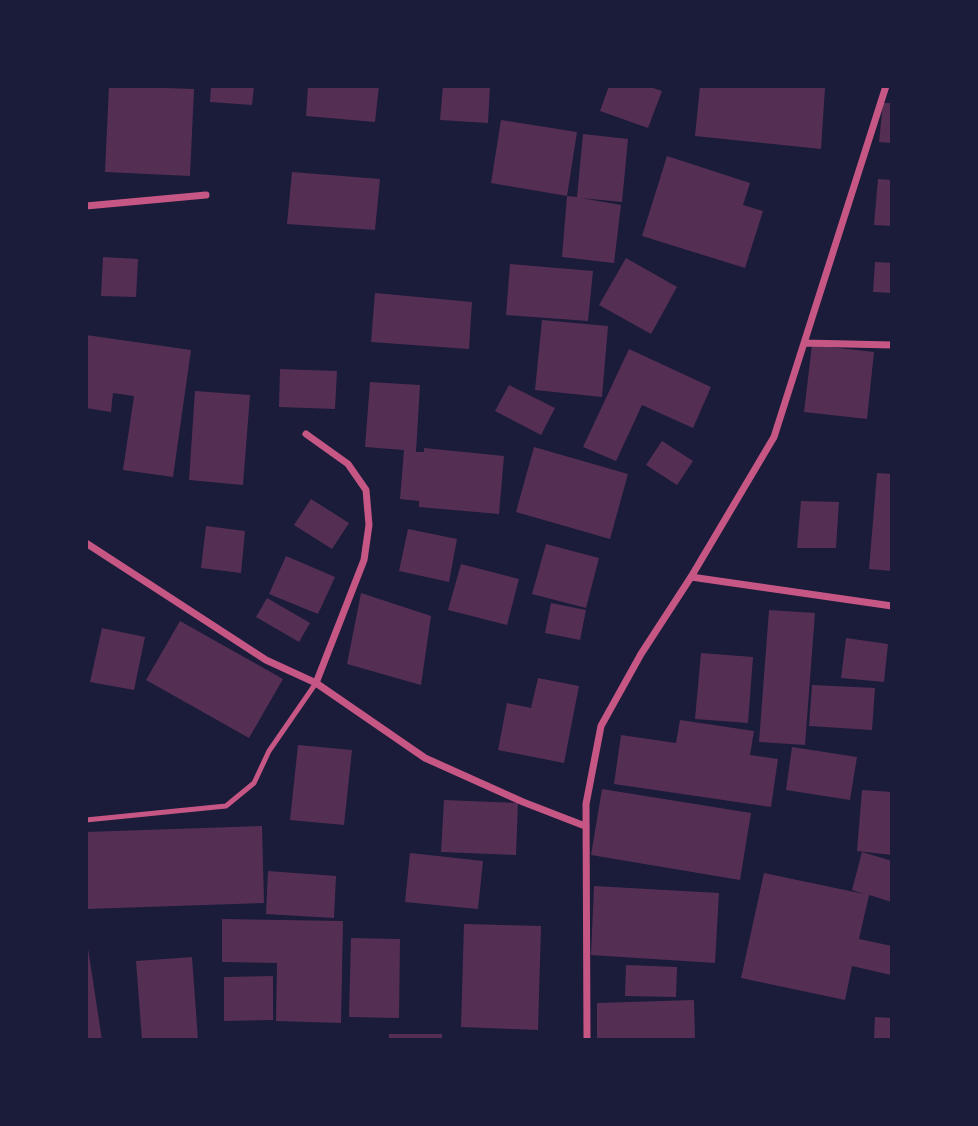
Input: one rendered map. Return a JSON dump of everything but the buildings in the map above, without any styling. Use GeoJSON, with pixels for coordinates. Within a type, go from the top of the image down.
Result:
{"type":"FeatureCollection","features":[{"type":"Feature","properties":{"kind":"street"},"geometry":{"type":"LineString","coordinates":[[587,1040],[586,804],[601,726],[641,654],[691,577],[774,437],[886,86]]}},
{"type":"Feature","properties":{"kind":"street"},"geometry":{"type":"LineString","coordinates":[[86,206],[206,195]]}},
{"type":"Feature","properties":{"kind":"street"},"geometry":{"type":"LineString","coordinates":[[804,343],[892,345]]}},
{"type":"Feature","properties":{"kind":"street"},"geometry":{"type":"LineString","coordinates":[[306,434],[348,464],[366,490],[369,525],[364,560],[316,683]]}},
{"type":"Feature","properties":{"kind":"street"},"geometry":{"type":"LineString","coordinates":[[86,542],[266,660],[316,683],[425,758],[523,802],[586,826]]}},
{"type":"Feature","properties":{"kind":"street"},"geometry":{"type":"LineString","coordinates":[[691,577],[892,606]]}},
{"type":"Feature","properties":{"kind":"lane"},"geometry":{"type":"LineString","coordinates":[[86,820],[226,807],[254,783],[269,751],[316,683]]}}]}
